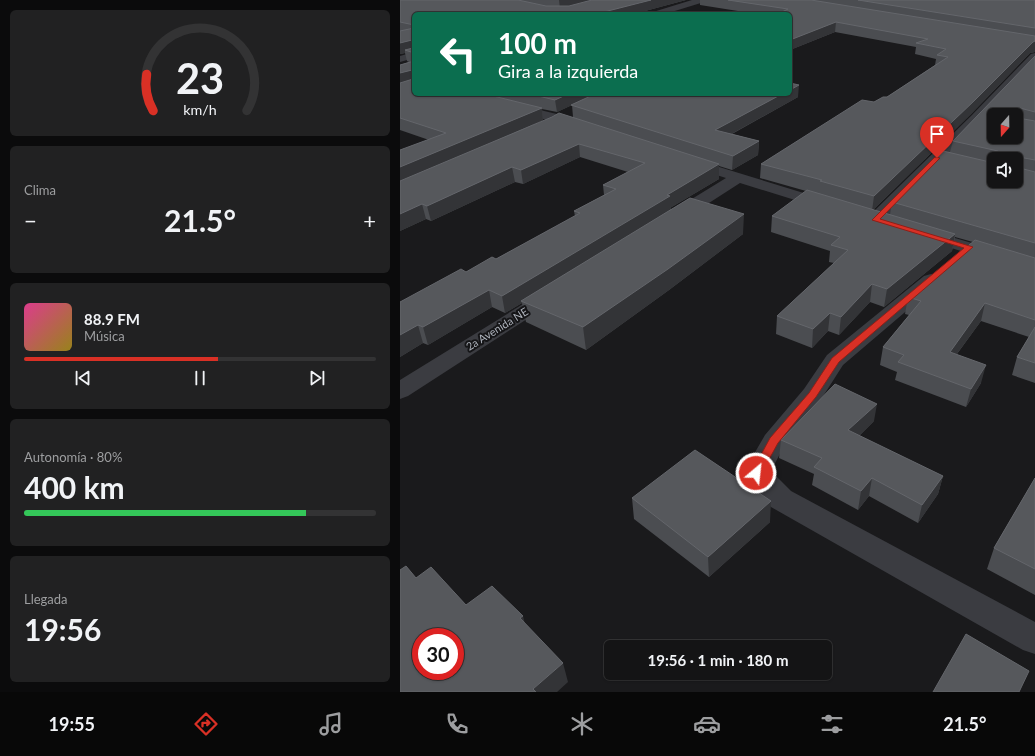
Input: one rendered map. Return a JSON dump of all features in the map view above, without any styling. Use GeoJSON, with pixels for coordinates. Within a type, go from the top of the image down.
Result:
{"type":"FeatureCollection","features":[{"type":"Feature","properties":{"kind":"street"},"geometry":{"type":"LineString","coordinates":[[662,12],[701,0]]}},
{"type":"Feature","properties":{"kind":"street"},"geometry":{"type":"LineString","coordinates":[[400,59],[412,56]]}},
{"type":"Feature","properties":{"kind":"street"},"geometry":{"type":"LineString","coordinates":[[875,220],[944,160],[977,118],[1022,78],[1035,56]]}},
{"type":"Feature","properties":{"kind":"street"},"geometry":{"type":"LineString","coordinates":[[467,96],[560,119],[597,131]]}},
{"type":"Feature","properties":{"kind":"street"},"geometry":{"type":"LineString","coordinates":[[541,130],[576,109]]}},
{"type":"Feature","properties":{"kind":"street"},"geometry":{"type":"LineString","coordinates":[[977,118],[987,120]]}},
{"type":"Feature","properties":{"kind":"street"},"geometry":{"type":"LineString","coordinates":[[678,158],[737,178],[839,209]]}},
{"type":"Feature","properties":{"kind":"street"},"geometry":{"type":"LineString","coordinates":[[663,224],[737,178]]}},
{"type":"Feature","properties":{"kind":"street"},"geometry":{"type":"LineString","coordinates":[[912,230],[1035,268]]}},
{"type":"Feature","properties":{"kind":"street"},"geometry":{"type":"LineString","coordinates":[[969,247],[836,360],[812,395],[774,441],[756,473],[781,499],[1035,639]]}},
{"type":"Feature","properties":{"kind":"street","name":"2a Avenida NE"},"geometry":{"type":"LineString","coordinates":[[400,391],[562,288]]}},
{"type":"Feature","properties":{"kind":"building"},"geometry":{"type":"Polygon","coordinates":[[[400,0],[518,0],[546,6],[569,6],[592,0],[651,0],[604,12],[412,12],[412,25],[400,22],[400,0]]]}},
{"type":"Feature","properties":{"kind":"building"},"geometry":{"type":"Polygon","coordinates":[[[728,0],[811,0],[1035,36],[1035,41],[874,196],[820,181],[822,180],[761,164],[862,100],[874,102],[883,97],[887,97],[948,57],[937,55],[946,49],[916,43],[928,39],[836,22],[792,39],[792,12],[782,12],[788,9],[728,0]]]}},
{"type":"Feature","properties":{"kind":"building"},"geometry":{"type":"Polygon","coordinates":[[[858,0],[1035,0],[1035,28],[858,0]]]}},
{"type":"Feature","properties":{"kind":"building"},"geometry":{"type":"Polygon","coordinates":[[[412,28],[412,40],[400,43],[400,31],[412,28]]]}},
{"type":"Feature","properties":{"kind":"building"},"geometry":{"type":"Polygon","coordinates":[[[412,48],[412,52],[405,50],[412,48]]]}},
{"type":"Feature","properties":{"kind":"building"},"geometry":{"type":"Polygon","coordinates":[[[1035,56],[1035,112],[1023,108],[987,108],[987,144],[1023,144],[1023,119],[1035,121],[1035,160],[1023,158],[1023,152],[998,151],[953,141],[1035,56]]]}},
{"type":"Feature","properties":{"kind":"building"},"geometry":{"type":"Polygon","coordinates":[[[412,62],[412,70],[400,73],[400,65],[412,62]]]}},
{"type":"Feature","properties":{"kind":"building"},"geometry":{"type":"Polygon","coordinates":[[[412,79],[412,96],[493,96],[542,108],[400,167],[400,150],[446,133],[400,118],[400,83],[412,79]]]}},
{"type":"Feature","properties":{"kind":"building"},"geometry":{"type":"Polygon","coordinates":[[[792,83],[799,85],[792,89],[792,83]]]}},
{"type":"Feature","properties":{"kind":"building"},"geometry":{"type":"Polygon","coordinates":[[[538,96],[564,96],[555,100],[538,96]]]}},
{"type":"Feature","properties":{"kind":"building"},"geometry":{"type":"Polygon","coordinates":[[[591,96],[778,96],[715,130],[759,141],[733,156],[571,105],[591,96]]]}},
{"type":"Feature","properties":{"kind":"building"},"geometry":{"type":"Polygon","coordinates":[[[559,113],[719,164],[667,195],[670,196],[502,296],[489,290],[423,327],[418,325],[400,335],[400,302],[461,269],[466,272],[492,257],[496,259],[580,213],[574,211],[616,189],[603,185],[645,163],[579,144],[521,170],[512,167],[427,206],[422,204],[400,214],[400,181],[559,113]]]}},
{"type":"Feature","properties":{"kind":"building"},"geometry":{"type":"Polygon","coordinates":[[[943,151],[987,161],[987,188],[1023,188],[1023,169],[1035,172],[1035,243],[892,202],[943,151]]]}},
{"type":"Feature","properties":{"kind":"building"},"geometry":{"type":"Polygon","coordinates":[[[807,190],[955,234],[887,289],[872,284],[841,317],[830,313],[813,329],[777,316],[848,250],[831,245],[840,237],[772,216],[807,190]]]}},
{"type":"Feature","properties":{"kind":"building"},"geometry":{"type":"Polygon","coordinates":[[[690,198],[744,214],[668,269],[583,327],[521,301],[690,198]]]}},
{"type":"Feature","properties":{"kind":"building"},"geometry":{"type":"Polygon","coordinates":[[[975,240],[1035,258],[1035,320],[985,303],[950,352],[986,365],[971,389],[898,362],[904,355],[883,347],[921,301],[908,297],[975,240]]]}},
{"type":"Feature","properties":{"kind":"building"},"geometry":{"type":"Polygon","coordinates":[[[1035,327],[1035,363],[1017,357],[1035,327]]]}},
{"type":"Feature","properties":{"kind":"building"},"geometry":{"type":"Polygon","coordinates":[[[835,384],[877,404],[848,430],[943,476],[922,505],[872,478],[861,491],[814,467],[822,458],[781,440],[835,384]]]}},
{"type":"Feature","properties":{"kind":"building"},"geometry":{"type":"Polygon","coordinates":[[[695,450],[771,501],[708,557],[632,498],[695,450]]]}},
{"type":"Feature","properties":{"kind":"building"},"geometry":{"type":"Polygon","coordinates":[[[1035,478],[1035,569],[994,548],[1035,478]]]}},
{"type":"Feature","properties":{"kind":"building"},"geometry":{"type":"Polygon","coordinates":[[[406,566],[416,578],[431,567],[466,605],[492,586],[523,616],[520,618],[563,663],[533,689],[536,692],[400,692],[400,570],[406,566]]]}},
{"type":"Feature","properties":{"kind":"building"},"geometry":{"type":"Polygon","coordinates":[[[966,634],[1029,671],[1019,692],[933,692],[966,634]]]}},
{"type":"Feature","properties":{"kind":"route"},"geometry":{"type":"LineString","coordinates":[[756,473],[774,441],[812,395],[836,360],[969,247],[876,220],[937,158]]}}]}
